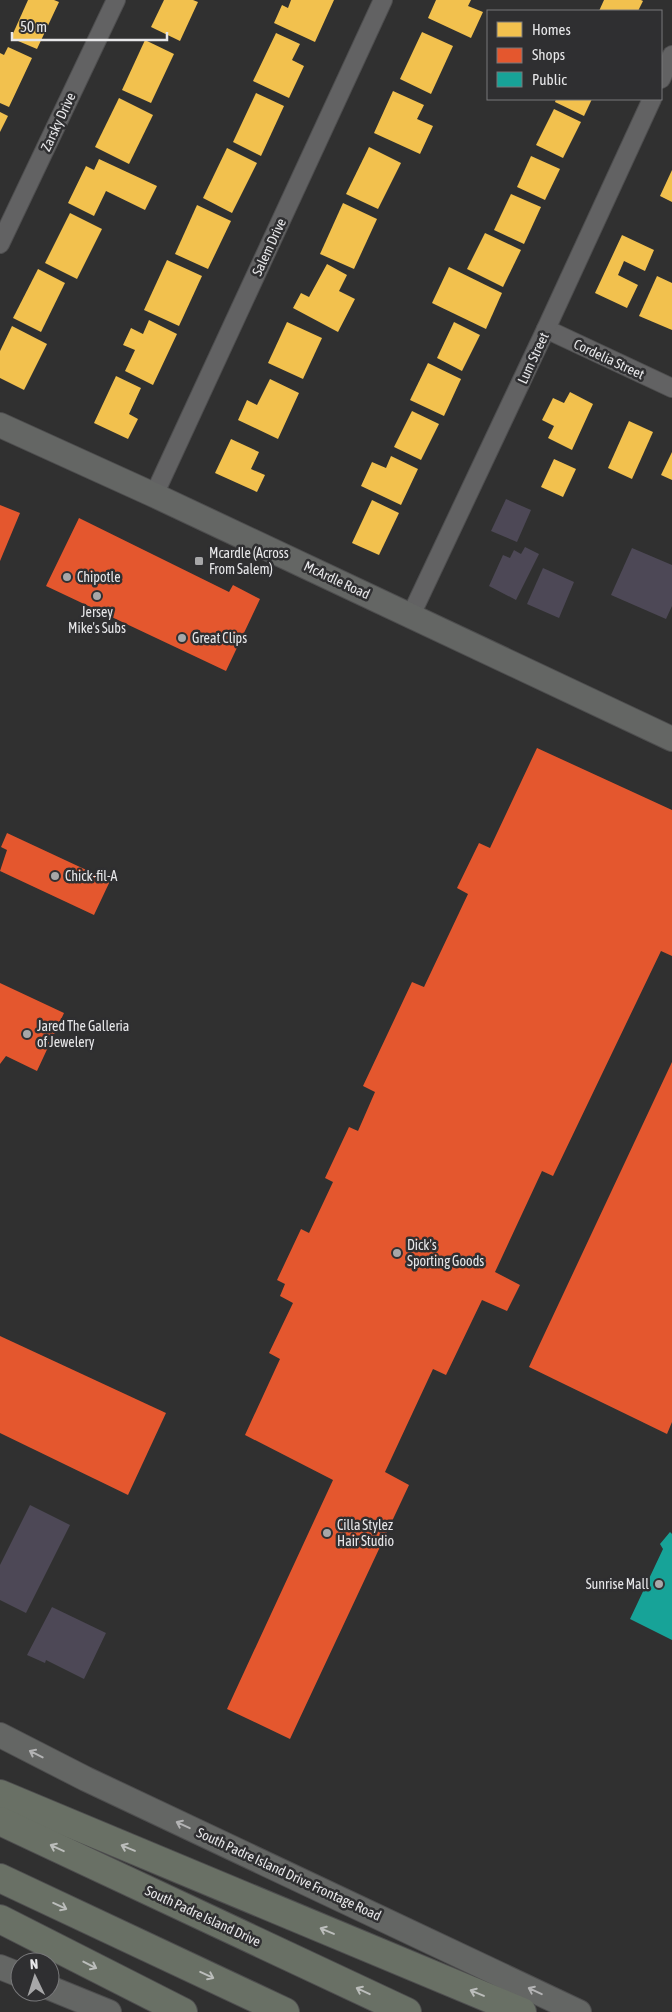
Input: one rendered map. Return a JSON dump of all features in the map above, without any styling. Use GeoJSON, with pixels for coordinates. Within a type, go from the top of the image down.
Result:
{"type":"FeatureCollection","features":[{"type":"Feature","properties":{"kind":"highway"},"geometry":{"type":"LineString","coordinates":[[0,1794],[522,2012]]}},
{"type":"Feature","properties":{"kind":"highway","name":"South Padre Island Drive"},"geometry":{"type":"LineString","coordinates":[[0,1821],[407,2012]]}},
{"type":"Feature","properties":{"kind":"highway"},"geometry":{"type":"LineString","coordinates":[[0,1878],[285,2012]]}},
{"type":"Feature","properties":{"kind":"highway"},"geometry":{"type":"LineString","coordinates":[[0,1919],[183,2012]]}},
{"type":"Feature","properties":{"kind":"main road","name":"McArdle Road"},"geometry":{"type":"LineString","coordinates":[[0,425],[411,615],[672,739]]}},
{"type":"Feature","properties":{"kind":"main road","name":"South Padre Island Drive Frontage Road"},"geometry":{"type":"LineString","coordinates":[[0,1735],[86,1779],[579,2012]]}},
{"type":"Feature","properties":{"kind":"main road"},"geometry":{"type":"LineString","coordinates":[[60,1992],[109,2012]]}},
{"type":"Feature","properties":{"kind":"street","name":"Zarsky Drive"},"geometry":{"type":"LineString","coordinates":[[0,244],[116,0]]}},
{"type":"Feature","properties":{"kind":"street","name":"Salem Drive"},"geometry":{"type":"LineString","coordinates":[[154,495],[384,0]]}},
{"type":"Feature","properties":{"kind":"street"},"geometry":{"type":"LineString","coordinates":[[662,78],[672,55]]}},
{"type":"Feature","properties":{"kind":"street","name":"Lum Street"},"geometry":{"type":"LineString","coordinates":[[411,615],[652,100]]}},
{"type":"Feature","properties":{"kind":"street","name":"Cordelia Street"},"geometry":{"type":"LineString","coordinates":[[546,329],[672,388]]}},
{"type":"Feature","properties":{"kind":"building: Homes"},"geometry":{"type":"Polygon","coordinates":[[[28,0],[54,0],[59,2],[37,49],[11,38],[28,0]]]}},
{"type":"Feature","properties":{"kind":"building: Homes"},"geometry":{"type":"Polygon","coordinates":[[[164,0],[193,0],[198,2],[180,41],[151,27],[164,0]]]}},
{"type":"Feature","properties":{"kind":"building: Homes"},"geometry":{"type":"Polygon","coordinates":[[[291,0],[334,0],[315,42],[274,23],[282,5],[288,8],[291,0]]]}},
{"type":"Feature","properties":{"kind":"building: Homes"},"geometry":{"type":"Polygon","coordinates":[[[436,0],[471,0],[468,6],[483,12],[471,38],[428,18],[436,0]]]}},
{"type":"Feature","properties":{"kind":"building: Homes"},"geometry":{"type":"Polygon","coordinates":[[[604,0],[643,1],[638,10],[599,10],[604,0]]]}},
{"type":"Feature","properties":{"kind":"building: Homes"},"geometry":{"type":"Polygon","coordinates":[[[422,32],[453,46],[431,94],[400,79],[422,32]]]}},
{"type":"Feature","properties":{"kind":"building: Homes"},"geometry":{"type":"Polygon","coordinates":[[[276,33],[300,44],[292,60],[304,66],[289,98],[253,81],[276,33]]]}},
{"type":"Feature","properties":{"kind":"building: Homes"},"geometry":{"type":"Polygon","coordinates":[[[145,40],[174,54],[151,103],[122,90],[145,40]]]}},
{"type":"Feature","properties":{"kind":"building: Homes"},"geometry":{"type":"Polygon","coordinates":[[[8,47],[32,58],[9,107],[0,103],[0,53],[4,55],[8,47]]]}},
{"type":"Feature","properties":{"kind":"building: Homes"},"geometry":{"type":"Polygon","coordinates":[[[393,91],[424,105],[417,119],[433,126],[420,154],[374,133],[393,91]]]}},
{"type":"Feature","properties":{"kind":"building: Homes"},"geometry":{"type":"Polygon","coordinates":[[[256,93],[284,106],[261,156],[233,142],[256,93]]]}},
{"type":"Feature","properties":{"kind":"building: Homes"},"geometry":{"type":"Polygon","coordinates":[[[119,98],[153,115],[129,164],[95,147],[119,98]]]}},
{"type":"Feature","properties":{"kind":"building: Homes"},"geometry":{"type":"Polygon","coordinates":[[[556,100],[592,100],[584,116],[555,102],[556,100]]]}},
{"type":"Feature","properties":{"kind":"building: Homes"},"geometry":{"type":"Polygon","coordinates":[[[554,109],[581,122],[563,158],[536,145],[554,109]]]}},
{"type":"Feature","properties":{"kind":"building: Homes"},"geometry":{"type":"Polygon","coordinates":[[[0,112],[8,116],[0,132],[0,112]]]}},
{"type":"Feature","properties":{"kind":"building: Homes"},"geometry":{"type":"Polygon","coordinates":[[[369,147],[401,163],[378,209],[346,194],[369,147]]]}},
{"type":"Feature","properties":{"kind":"building: Homes"},"geometry":{"type":"Polygon","coordinates":[[[227,148],[257,163],[232,213],[203,198],[227,148]]]}},
{"type":"Feature","properties":{"kind":"building: Homes"},"geometry":{"type":"Polygon","coordinates":[[[531,156],[560,169],[545,200],[517,187],[531,156]]]}},
{"type":"Feature","properties":{"kind":"building: Homes"},"geometry":{"type":"Polygon","coordinates":[[[99,159],[157,186],[145,210],[106,191],[94,216],[68,203],[86,166],[94,170],[99,159]]]}},
{"type":"Feature","properties":{"kind":"building: Homes"},"geometry":{"type":"Polygon","coordinates":[[[672,170],[672,202],[660,196],[672,170]]]}},
{"type":"Feature","properties":{"kind":"building: Homes"},"geometry":{"type":"Polygon","coordinates":[[[511,194],[541,207],[524,244],[494,230],[511,194]]]}},
{"type":"Feature","properties":{"kind":"building: Homes"},"geometry":{"type":"Polygon","coordinates":[[[343,203],[377,219],[354,269],[320,254],[343,203]]]}},
{"type":"Feature","properties":{"kind":"building: Homes"},"geometry":{"type":"Polygon","coordinates":[[[197,205],[231,221],[208,269],[175,254],[197,205]]]}},
{"type":"Feature","properties":{"kind":"building: Homes"},"geometry":{"type":"Polygon","coordinates":[[[70,213],[102,229],[77,279],[45,263],[70,213]]]}},
{"type":"Feature","properties":{"kind":"building: Homes"},"geometry":{"type":"Polygon","coordinates":[[[485,233],[521,250],[503,287],[467,269],[485,233]]]}},
{"type":"Feature","properties":{"kind":"building: Homes"},"geometry":{"type":"Polygon","coordinates":[[[622,235],[654,250],[645,271],[624,261],[618,275],[638,285],[627,308],[595,293],[622,235]]]}},
{"type":"Feature","properties":{"kind":"building: Homes"},"geometry":{"type":"Polygon","coordinates":[[[167,260],[202,276],[179,326],[144,310],[167,260]]]}},
{"type":"Feature","properties":{"kind":"building: Homes"},"geometry":{"type":"Polygon","coordinates":[[[327,264],[347,275],[339,291],[355,299],[338,332],[293,308],[301,293],[309,297],[327,264]]]}},
{"type":"Feature","properties":{"kind":"building: Homes"},"geometry":{"type":"Polygon","coordinates":[[[449,267],[502,293],[486,329],[432,303],[449,267]]]}},
{"type":"Feature","properties":{"kind":"building: Homes"},"geometry":{"type":"Polygon","coordinates":[[[38,269],[65,283],[41,332],[13,318],[38,269]]]}},
{"type":"Feature","properties":{"kind":"building: Homes"},"geometry":{"type":"Polygon","coordinates":[[[657,276],[672,283],[672,330],[639,316],[657,276]]]}},
{"type":"Feature","properties":{"kind":"building: Homes"},"geometry":{"type":"Polygon","coordinates":[[[149,320],[177,334],[153,385],[125,371],[135,350],[123,345],[131,328],[143,334],[149,320]]]}},
{"type":"Feature","properties":{"kind":"building: Homes"},"geometry":{"type":"Polygon","coordinates":[[[287,322],[322,338],[303,379],[268,363],[287,322]]]}},
{"type":"Feature","properties":{"kind":"building: Homes"},"geometry":{"type":"Polygon","coordinates":[[[454,322],[480,335],[462,371],[437,358],[454,322]]]}},
{"type":"Feature","properties":{"kind":"building: Homes"},"geometry":{"type":"Polygon","coordinates":[[[12,326],[47,344],[24,390],[0,378],[0,351],[12,326]]]}},
{"type":"Feature","properties":{"kind":"building: Homes"},"geometry":{"type":"Polygon","coordinates":[[[428,363],[461,379],[444,416],[410,400],[428,363]]]}},
{"type":"Feature","properties":{"kind":"building: Homes"},"geometry":{"type":"Polygon","coordinates":[[[116,376],[141,388],[129,414],[138,419],[128,439],[94,423],[116,376]]]}},
{"type":"Feature","properties":{"kind":"building: Homes"},"geometry":{"type":"Polygon","coordinates":[[[270,379],[299,393],[278,439],[238,420],[247,400],[257,405],[270,379]]]}},
{"type":"Feature","properties":{"kind":"building: Homes"},"geometry":{"type":"Polygon","coordinates":[[[570,392],[593,404],[572,450],[548,438],[554,426],[542,420],[553,398],[564,403],[570,392]]]}},
{"type":"Feature","properties":{"kind":"building: Homes"},"geometry":{"type":"Polygon","coordinates":[[[412,411],[439,424],[421,460],[394,447],[412,411]]]}},
{"type":"Feature","properties":{"kind":"building: Homes"},"geometry":{"type":"Polygon","coordinates":[[[629,421],[653,432],[632,479],[608,468],[629,421]]]}},
{"type":"Feature","properties":{"kind":"building: Homes"},"geometry":{"type":"Polygon","coordinates":[[[231,439],[259,452],[251,469],[265,475],[257,492],[215,473],[231,439]]]}},
{"type":"Feature","properties":{"kind":"building: Homes"},"geometry":{"type":"Polygon","coordinates":[[[672,452],[672,480],[661,475],[672,452]]]}},
{"type":"Feature","properties":{"kind":"building: Homes"},"geometry":{"type":"Polygon","coordinates":[[[391,456],[418,469],[401,505],[361,486],[372,462],[386,468],[391,456]]]}},
{"type":"Feature","properties":{"kind":"building: Homes"},"geometry":{"type":"Polygon","coordinates":[[[554,459],[576,469],[563,497],[541,487],[554,459]]]}},
{"type":"Feature","properties":{"kind":"building: Homes"},"geometry":{"type":"Polygon","coordinates":[[[372,500],[399,513],[379,555],[352,543],[372,500]]]}},
{"type":"Feature","properties":{"kind":"building: Shops"},"geometry":{"type":"Polygon","coordinates":[[[0,505],[20,513],[0,561],[0,505]]]}},
{"type":"Feature","properties":{"kind":"building: Shops"},"geometry":{"type":"Polygon","coordinates":[[[79,518],[229,592],[233,585],[260,599],[226,671],[46,586],[79,518]]]}},
{"type":"Feature","properties":{"kind":"building: Shops","name":"Dick's Sporting Goods"},"geometry":{"type":"Polygon","coordinates":[[[537,748],[672,810],[672,956],[661,951],[553,1176],[542,1171],[495,1272],[520,1285],[507,1311],[482,1300],[446,1375],[433,1369],[385,1472],[409,1485],[290,1739],[227,1709],[333,1480],[245,1435],[280,1359],[269,1353],[293,1303],[280,1296],[285,1284],[277,1280],[301,1229],[309,1233],[333,1182],[325,1178],[349,1127],[358,1131],[375,1092],[363,1086],[412,982],[424,987],[468,894],[457,888],[479,843],[490,848],[537,748]]]}},
{"type":"Feature","properties":{"kind":"building: Shops","name":"Chick-fil-A"},"geometry":{"type":"Polygon","coordinates":[[[7,833],[110,881],[94,915],[0,871],[7,850],[1,847],[7,833]]]}},
{"type":"Feature","properties":{"kind":"building: Shops","name":"Jared The Galleria of Jewelery"},"geometry":{"type":"Polygon","coordinates":[[[0,983],[64,1013],[37,1071],[6,1056],[0,1064],[0,983]]]}},
{"type":"Feature","properties":{"kind":"building: Shops"},"geometry":{"type":"Polygon","coordinates":[[[672,1062],[672,1422],[667,1434],[529,1367],[672,1062]]]}},
{"type":"Feature","properties":{"kind":"building: Shops"},"geometry":{"type":"Polygon","coordinates":[[[0,1336],[166,1413],[128,1495],[0,1433],[0,1336]]]}},
{"type":"Feature","properties":{"kind":"building: Public","name":"Sunrise Mall"},"geometry":{"type":"Polygon","coordinates":[[[670,1532],[672,1534],[672,1640],[630,1619],[663,1549],[660,1544],[670,1532]]]}},
{"type":"Feature","properties":{"kind":"building: Other"},"geometry":{"type":"Polygon","coordinates":[[[506,499],[531,510],[517,542],[491,531],[506,499]]]}},
{"type":"Feature","properties":{"kind":"building: Other"},"geometry":{"type":"Polygon","coordinates":[[[525,547],[539,554],[516,600],[489,586],[503,555],[510,558],[514,550],[521,554],[525,547]]]}},
{"type":"Feature","properties":{"kind":"building: Other"},"geometry":{"type":"Polygon","coordinates":[[[632,548],[672,565],[672,606],[666,619],[611,595],[632,548]]]}},
{"type":"Feature","properties":{"kind":"building: Other"},"geometry":{"type":"Polygon","coordinates":[[[543,568],[574,582],[559,618],[527,604],[543,568]]]}},
{"type":"Feature","properties":{"kind":"building: Other"},"geometry":{"type":"Polygon","coordinates":[[[30,1505],[70,1525],[26,1613],[0,1600],[0,1565],[30,1505]]]}},
{"type":"Feature","properties":{"kind":"building: Other"},"geometry":{"type":"Polygon","coordinates":[[[52,1607],[106,1633],[84,1679],[46,1660],[45,1663],[27,1655],[52,1607]]]}},
{"type":"Feature","properties":{"kind":"place","name":"Mcardle (Across From Salem)"},"geometry":{"type":"Point","coordinates":[199,561]}},
{"type":"Feature","properties":{"kind":"place","name":"Chipotle"},"geometry":{"type":"Point","coordinates":[67,577]}},
{"type":"Feature","properties":{"kind":"place","name":"Jersey Mike's Subs"},"geometry":{"type":"Point","coordinates":[97,596]}},
{"type":"Feature","properties":{"kind":"place","name":"Great Clips"},"geometry":{"type":"Point","coordinates":[182,638]}},
{"type":"Feature","properties":{"kind":"place","name":"Chick-fil-A"},"geometry":{"type":"Point","coordinates":[55,876]}},
{"type":"Feature","properties":{"kind":"place","name":"Jared The Galleria of Jewelery"},"geometry":{"type":"Point","coordinates":[27,1034]}},
{"type":"Feature","properties":{"kind":"place","name":"Dick's Sporting Goods"},"geometry":{"type":"Point","coordinates":[397,1253]}},
{"type":"Feature","properties":{"kind":"place","name":"Cilla Stylez Hair Studio"},"geometry":{"type":"Point","coordinates":[327,1533]}},
{"type":"Feature","properties":{"kind":"place","name":"Sunrise Mall"},"geometry":{"type":"Point","coordinates":[659,1584]}}]}
